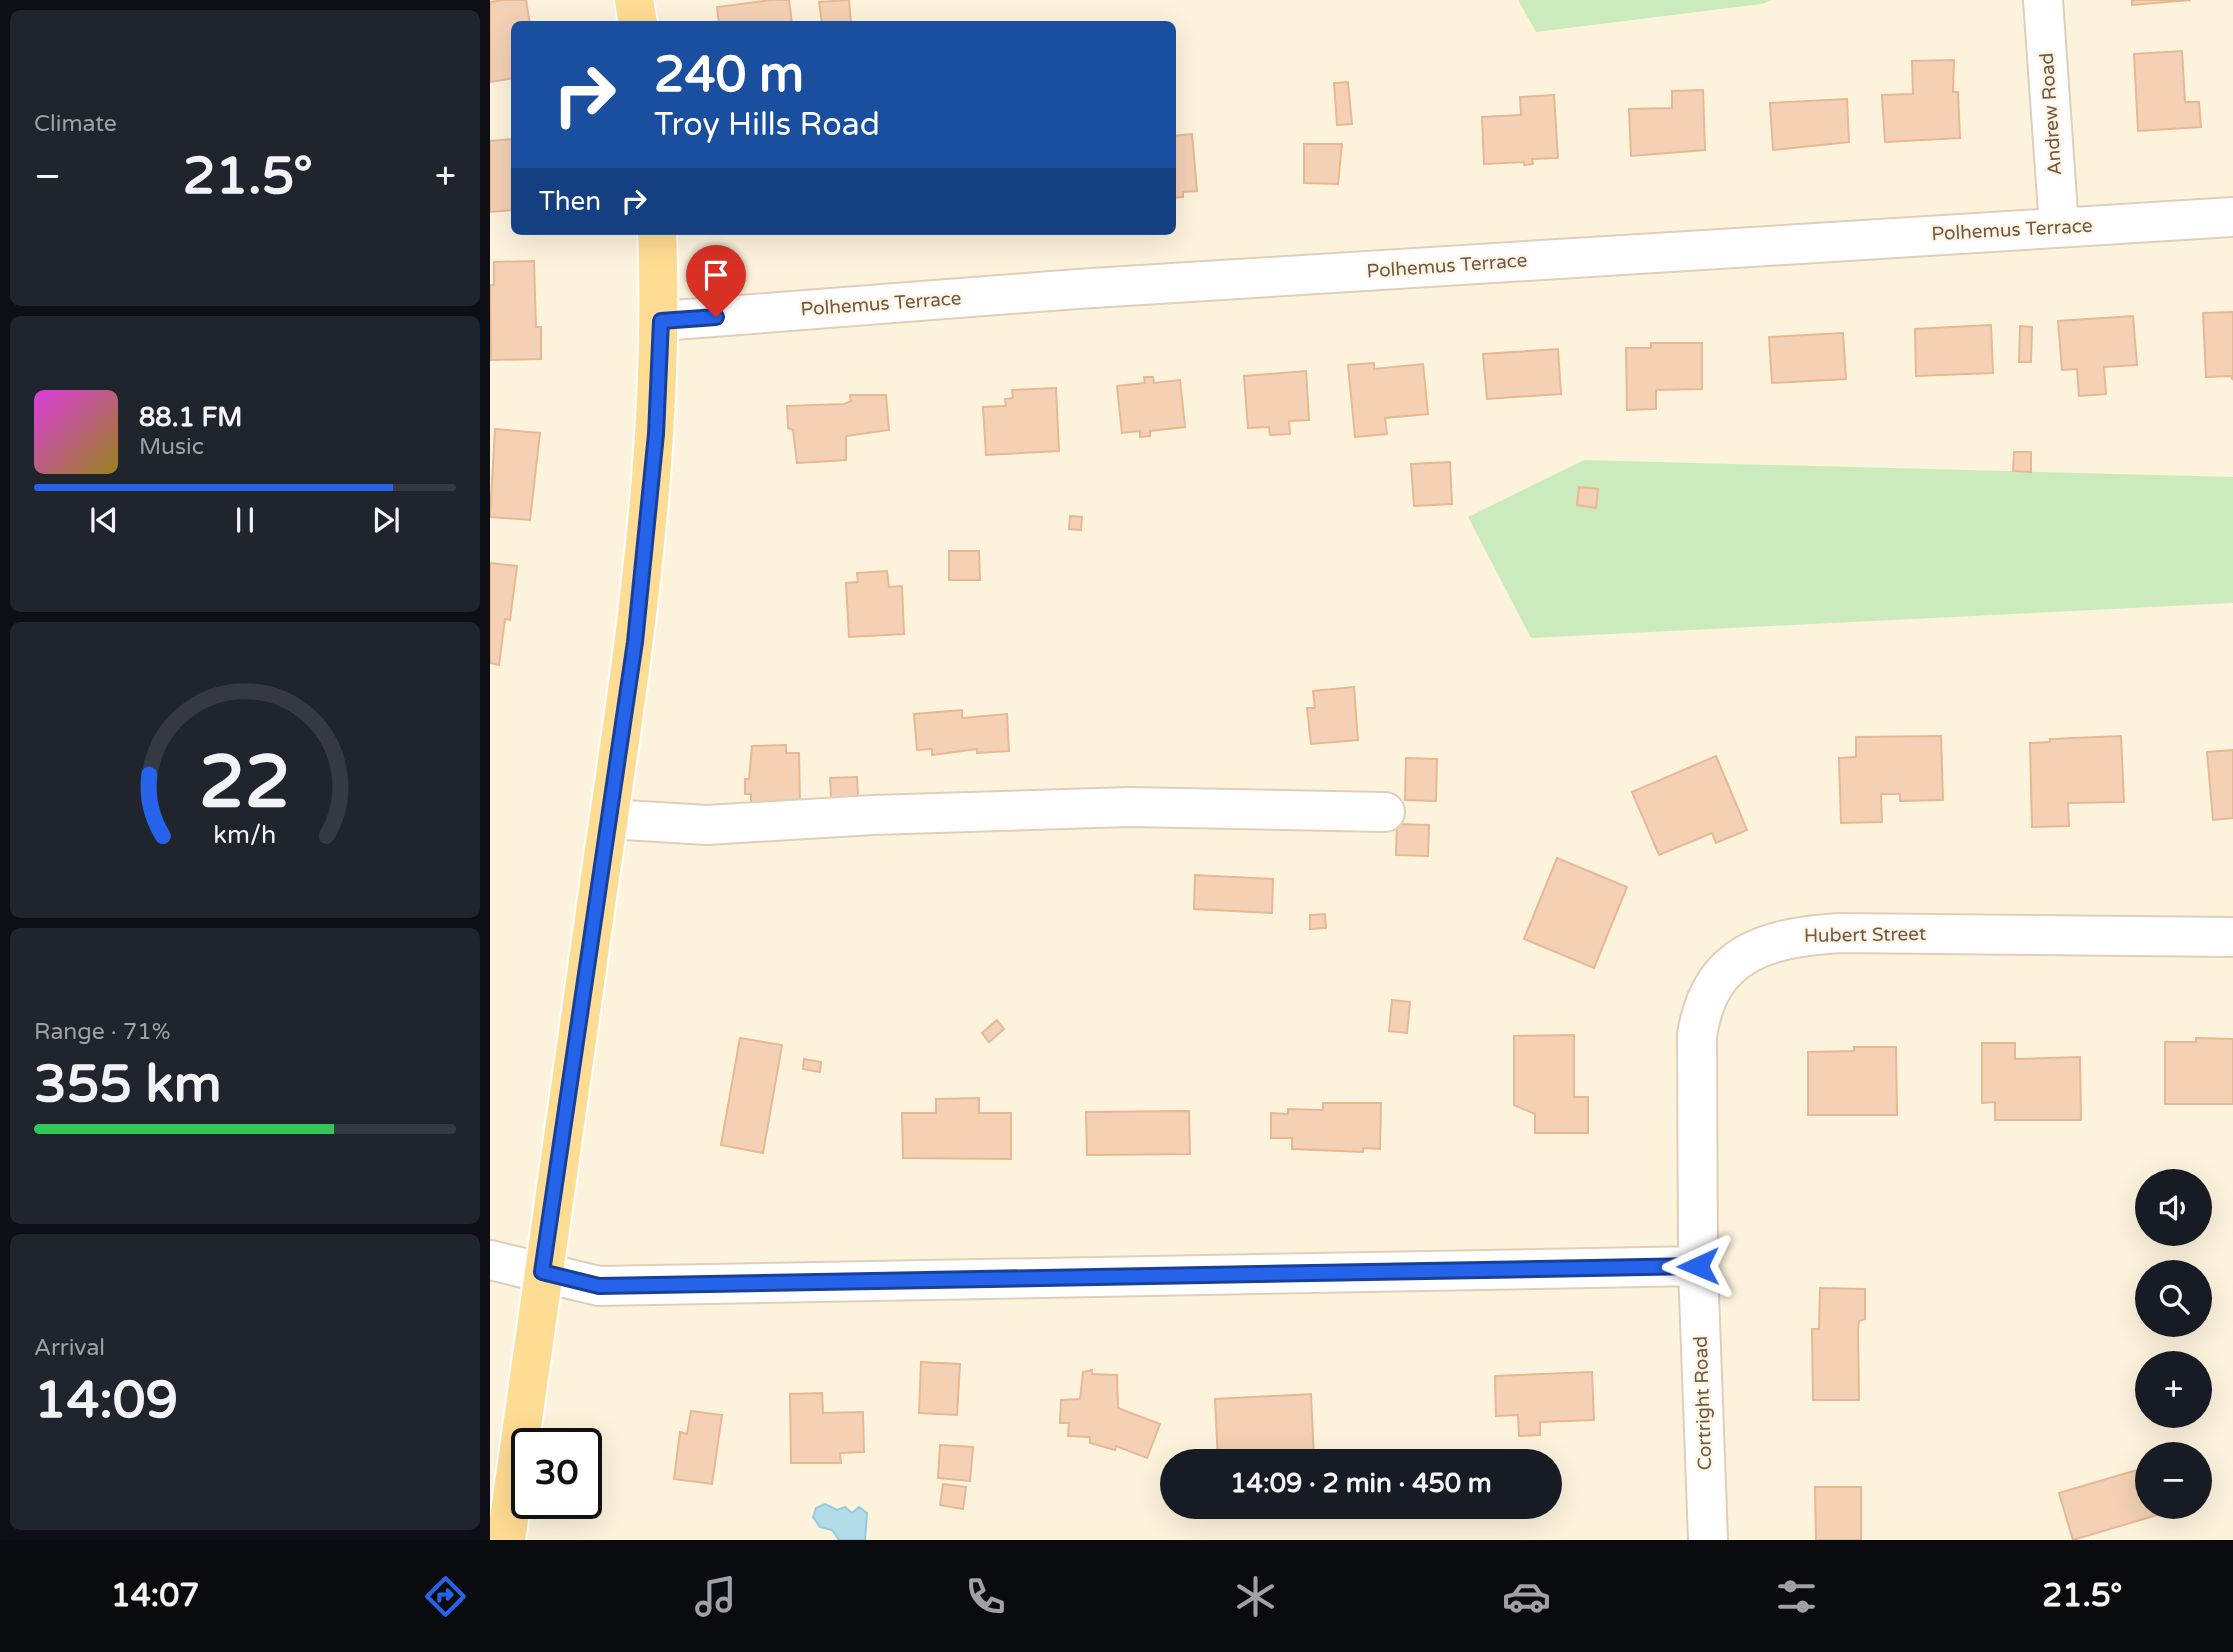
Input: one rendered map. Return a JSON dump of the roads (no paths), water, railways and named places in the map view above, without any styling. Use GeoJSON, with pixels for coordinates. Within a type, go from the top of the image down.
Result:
{"type":"FeatureCollection","features":[{"type":"Feature","properties":{"kind":"main road"},"geometry":{"type":"LineString","coordinates":[[635,0],[638,21]]}},
{"type":"Feature","properties":{"kind":"main road"},"geometry":{"type":"LineString","coordinates":[[506,1540],[542,1272],[635,642],[656,434],[661,321],[657,235]]}},
{"type":"Feature","properties":{"kind":"street","name":"Andrew Road"},"geometry":{"type":"LineString","coordinates":[[2043,0],[2059,227]]}},
{"type":"Feature","properties":{"kind":"street","name":"Polhemus Terrace"},"geometry":{"type":"LineString","coordinates":[[661,321],[1077,289],[2233,216]]}},
{"type":"Feature","properties":{"kind":"street"},"geometry":{"type":"LineString","coordinates":[[609,819],[707,825],[873,815],[1130,807],[1385,812]]}},
{"type":"Feature","properties":{"kind":"street","name":"Hubert Street"},"geometry":{"type":"LineString","coordinates":[[1698,1266],[1697,1035],[1701,1009],[1710,990],[1739,958],[1757,946],[1800,936],[1839,933],[2233,937]]}},
{"type":"Feature","properties":{"kind":"street"},"geometry":{"type":"LineString","coordinates":[[490,1260],[599,1286],[1698,1266]]}},
{"type":"Feature","properties":{"kind":"street","name":"Cortright Road"},"geometry":{"type":"LineString","coordinates":[[1698,1266],[1708,1540]]}},
{"type":"Feature","properties":{"kind":"water"},"geometry":{"type":"Polygon","coordinates":[[[825,1504],[837,1510],[845,1507],[852,1513],[859,1507],[867,1513],[865,1540],[839,1540],[832,1530],[820,1527],[813,1517],[816,1508],[825,1504]]]}}]}
